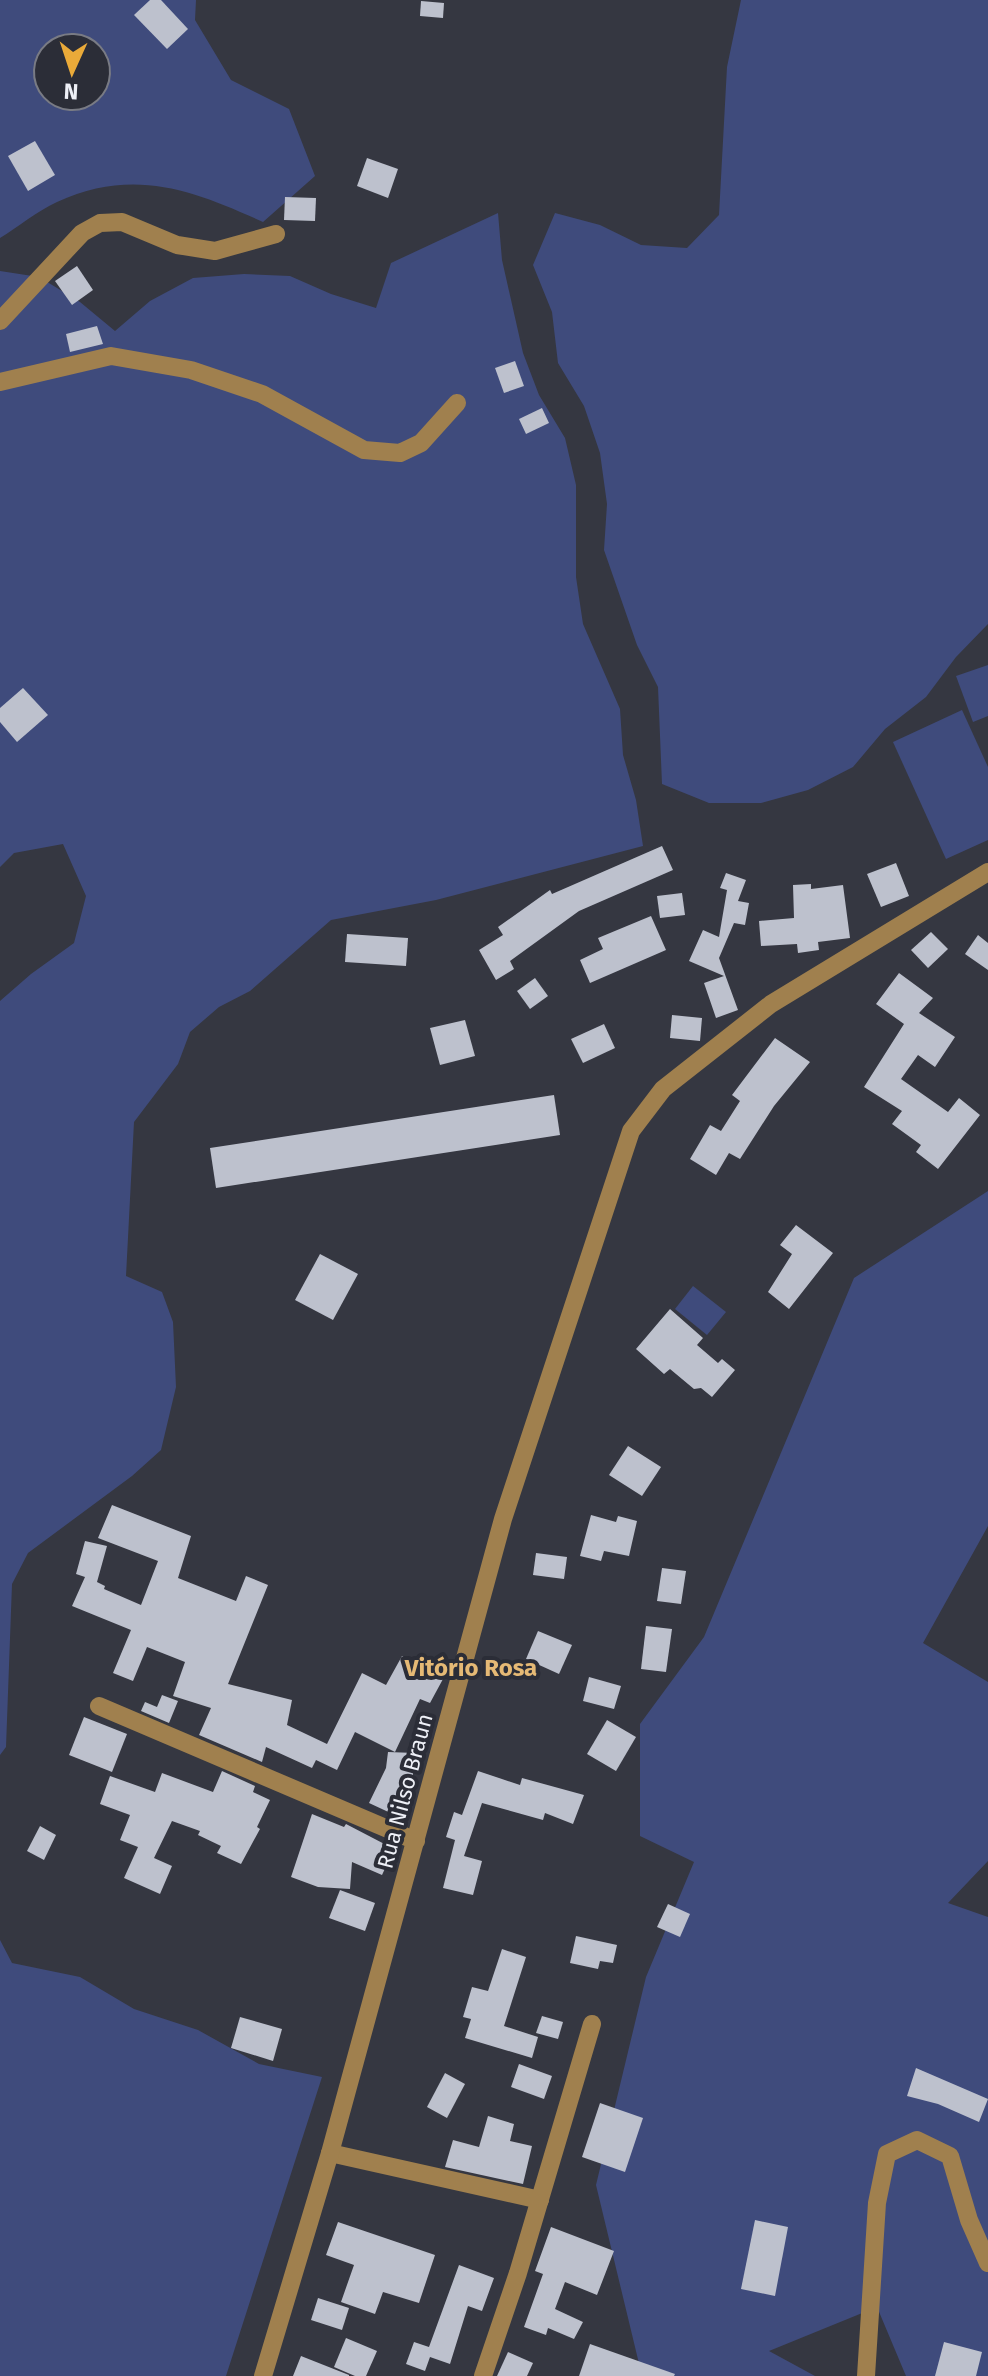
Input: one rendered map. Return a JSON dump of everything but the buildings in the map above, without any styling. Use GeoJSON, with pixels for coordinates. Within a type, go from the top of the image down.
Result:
{"type":"FeatureCollection","features":[{"type":"Feature","properties":{"kind":"street"},"geometry":{"type":"LineString","coordinates":[[0,321],[82,233],[100,223],[122,222],[177,245],[215,251],[276,234]]}},
{"type":"Feature","properties":{"kind":"street"},"geometry":{"type":"LineString","coordinates":[[0,382],[111,356],[178,367],[262,394],[364,450],[400,453],[421,443],[457,403]]}},
{"type":"Feature","properties":{"kind":"street","name":"Rua Nilso Braun"},"geometry":{"type":"LineString","coordinates":[[263,2376],[330,2153],[503,1519],[631,1131],[663,1089],[771,1004],[988,872]]}},
{"type":"Feature","properties":{"kind":"street"},"geometry":{"type":"LineString","coordinates":[[99,1706],[416,1841]]}},
{"type":"Feature","properties":{"kind":"street"},"geometry":{"type":"LineString","coordinates":[[483,2376],[592,2024]]}},
{"type":"Feature","properties":{"kind":"street"},"geometry":{"type":"LineString","coordinates":[[866,2376],[877,2203],[887,2154],[917,2140],[950,2156],[969,2220],[988,2263]]}},
{"type":"Feature","properties":{"kind":"street"},"geometry":{"type":"LineString","coordinates":[[330,2153],[540,2200]]}},
{"type":"Feature","properties":{"kind":"shaded area"},"geometry":{"type":"Polygon","coordinates":[[[0,0],[196,0],[195,20],[231,80],[289,109],[315,176],[263,222],[187,192],[137,185],[85,191],[35,214],[0,238],[0,0]]]}},
{"type":"Feature","properties":{"kind":"shaded area"},"geometry":{"type":"Polygon","coordinates":[[[741,0],[988,0],[988,624],[956,657],[926,697],[885,729],[853,767],[808,790],[761,803],[709,803],[662,784],[658,687],[637,645],[604,550],[607,504],[600,453],[584,406],[558,363],[552,312],[533,265],[555,213],[600,225],[641,245],[687,248],[719,215],[727,67],[741,0]]]}},
{"type":"Feature","properties":{"kind":"shaded area"},"geometry":{"type":"Polygon","coordinates":[[[498,213],[502,260],[523,353],[539,395],[565,438],[576,485],[576,577],[583,624],[620,709],[623,755],[636,800],[643,846],[436,900],[331,920],[250,991],[219,1007],[190,1032],[178,1064],[134,1122],[126,1276],[162,1292],[173,1322],[176,1387],[161,1450],[132,1476],[28,1553],[12,1584],[6,1747],[0,1755],[0,1001],[74,943],[86,896],[63,844],[14,853],[0,867],[0,271],[39,277],[80,302],[115,331],[150,301],[193,278],[244,274],[290,276],[331,294],[376,308],[391,263],[498,213]]]}},
{"type":"Feature","properties":{"kind":"shaded area"},"geometry":{"type":"Polygon","coordinates":[[[988,665],[988,716],[973,722],[956,676],[988,665]]]}},
{"type":"Feature","properties":{"kind":"shaded area"},"geometry":{"type":"Polygon","coordinates":[[[962,710],[988,767],[988,840],[946,859],[893,742],[962,710]]]}},
{"type":"Feature","properties":{"kind":"shaded area"},"geometry":{"type":"Polygon","coordinates":[[[988,1191],[988,1526],[923,1643],[988,1682],[988,1861],[948,1903],[988,1917],[988,2376],[906,2376],[877,2307],[769,2351],[815,2376],[642,2376],[596,2185],[646,1977],[694,1862],[640,1836],[640,1724],[704,1637],[854,1278],[988,1191]]]}},
{"type":"Feature","properties":{"kind":"shaded area"},"geometry":{"type":"Polygon","coordinates":[[[693,1286],[726,1312],[707,1335],[675,1309],[693,1286]]]}},
{"type":"Feature","properties":{"kind":"shaded area"},"geometry":{"type":"Polygon","coordinates":[[[0,1940],[12,1963],[80,1977],[134,2009],[198,2030],[259,2064],[322,2077],[226,2376],[0,2376],[0,1940]]]}},
{"type":"Feature","properties":{"kind":"district","name":"Vitório Rosa"},"geometry":{"type":"Point","coordinates":[471,1668]}}]}
